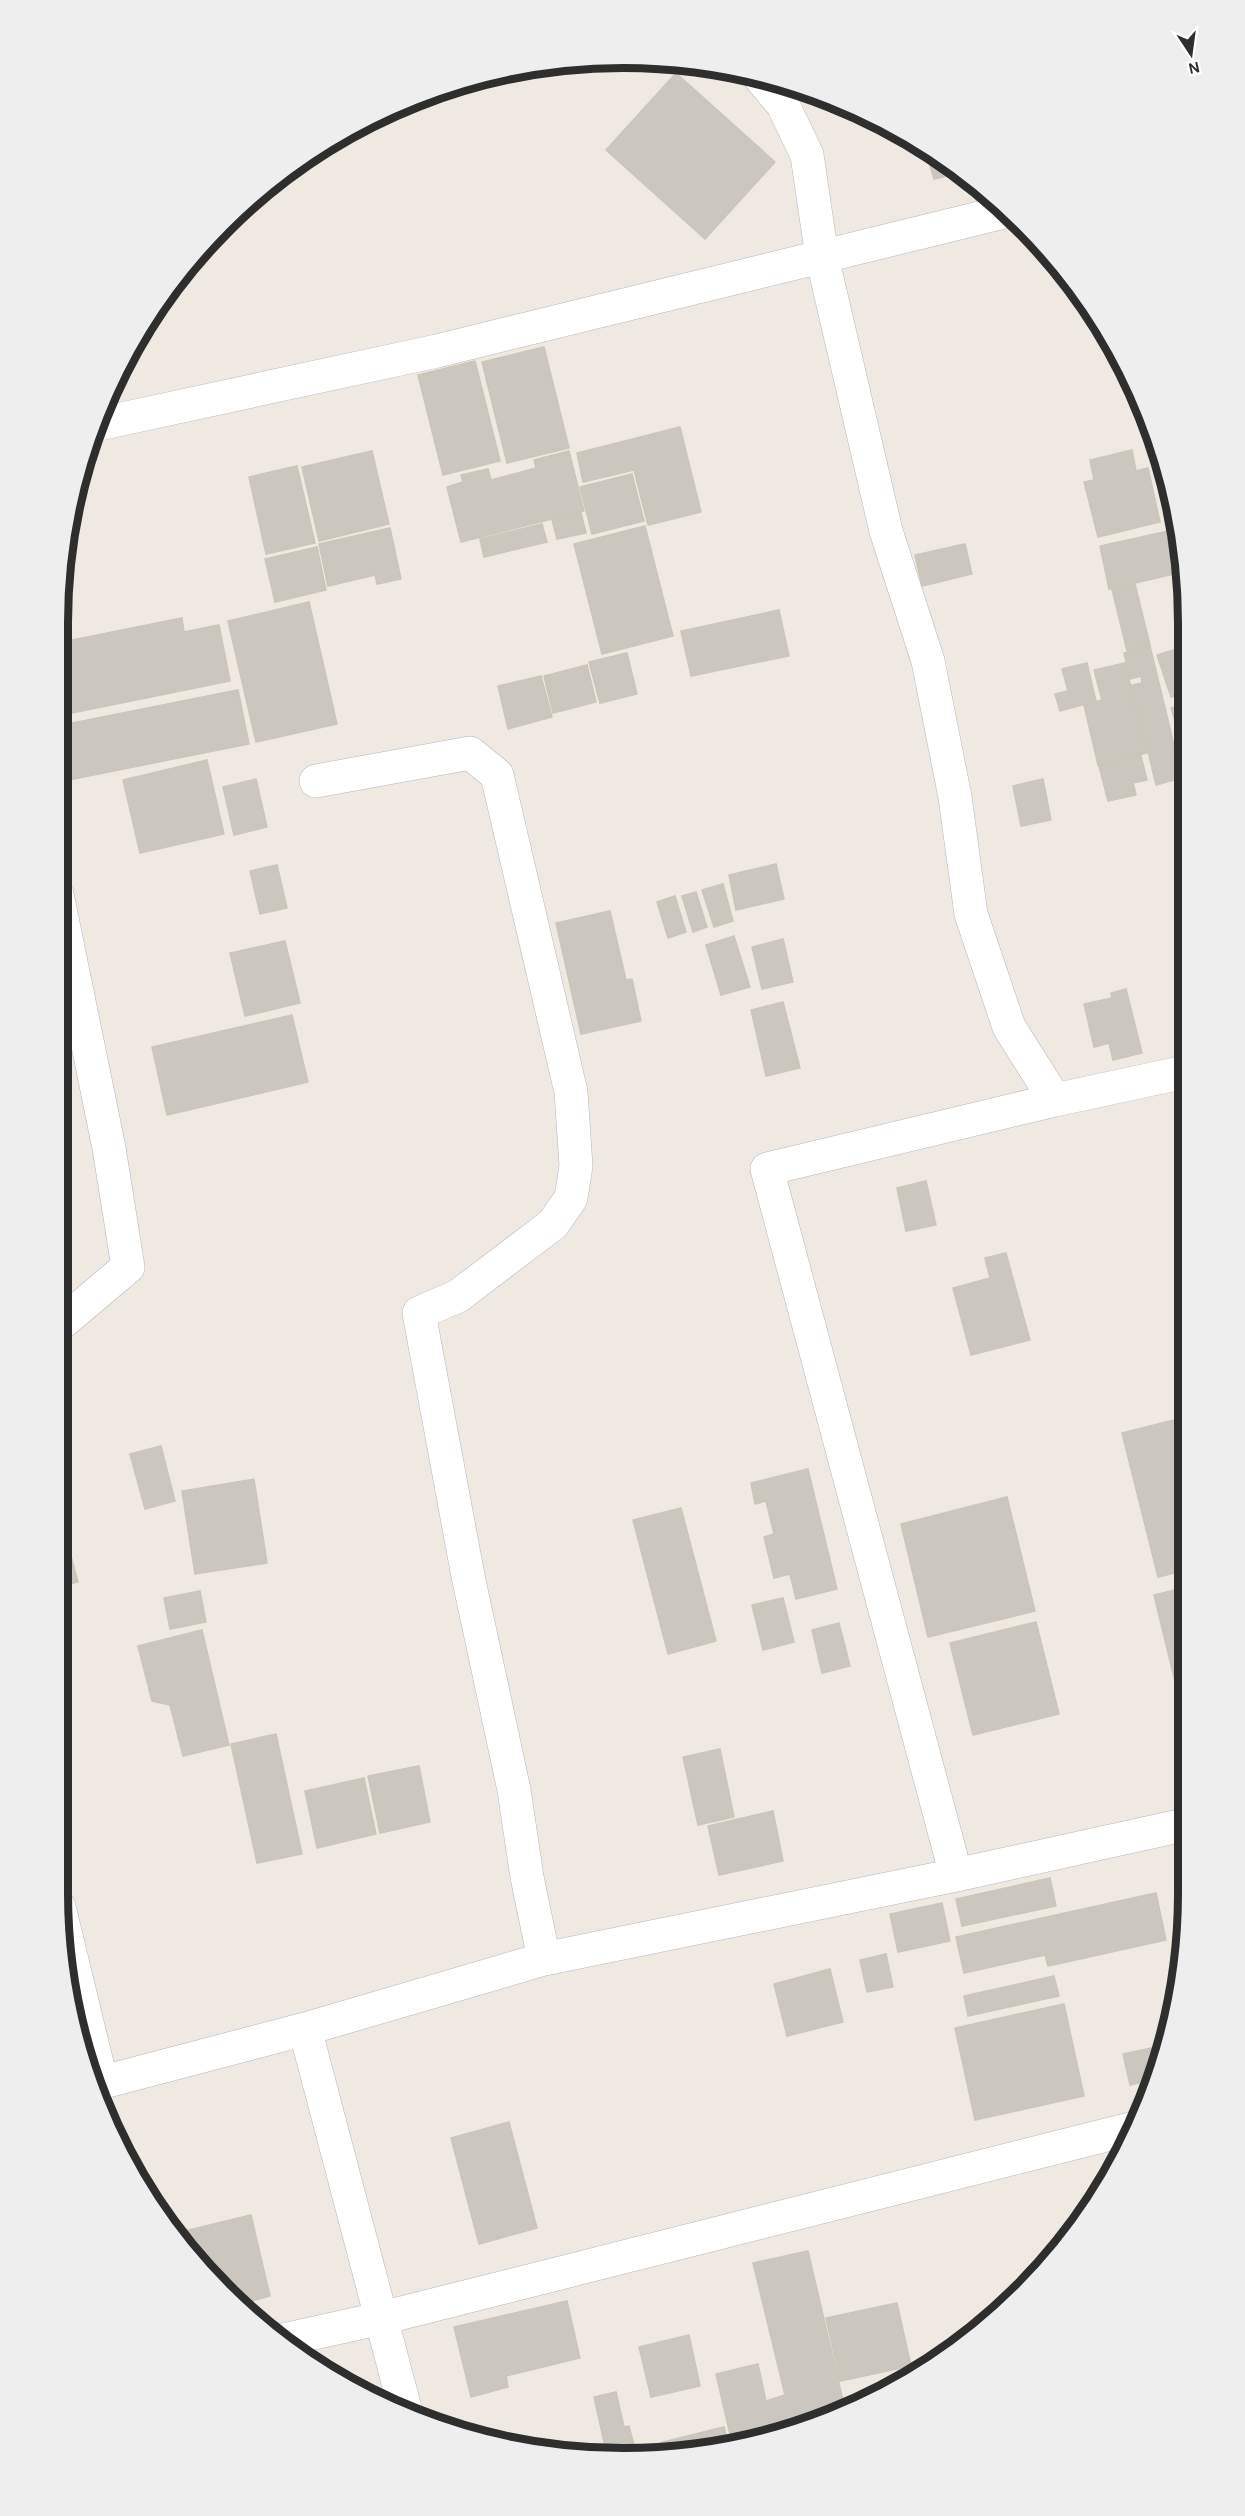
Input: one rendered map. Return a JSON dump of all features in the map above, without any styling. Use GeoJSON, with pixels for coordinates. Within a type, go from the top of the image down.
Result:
{"type":"FeatureCollection","features":[{"type":"Feature","properties":{"kind":"street"},"geometry":{"type":"LineString","coordinates":[[768,86],[783,105],[807,155],[822,257],[886,531],[928,661],[955,797],[971,914],[1009,1027],[1055,1100]]}},
{"type":"Feature","properties":{"kind":"street"},"geometry":{"type":"LineString","coordinates":[[105,423],[437,351],[997,214]]}},
{"type":"Feature","properties":{"kind":"street"},"geometry":{"type":"LineString","coordinates":[[316,781],[470,753],[496,775],[571,1092],[576,1148],[571,1198],[553,1224],[519,1253],[458,1296],[419,1313],[468,1576],[514,1790],[527,1877],[544,1959]]}},
{"type":"Feature","properties":{"kind":"street"},"geometry":{"type":"LineString","coordinates":[[68,948],[109,1148],[128,1267],[68,1318]]}},
{"type":"Feature","properties":{"kind":"street"},"geometry":{"type":"LineString","coordinates":[[956,1875],[767,1169],[1055,1100],[1178,1074]]}},
{"type":"Feature","properties":{"kind":"street"},"geometry":{"type":"LineString","coordinates":[[102,2084],[304,2029],[544,1959],[956,1875],[1178,1826]]}},
{"type":"Feature","properties":{"kind":"street"},"geometry":{"type":"LineString","coordinates":[[73,1975],[88,2044]]}},
{"type":"Feature","properties":{"kind":"street"},"geometry":{"type":"LineString","coordinates":[[304,2029],[404,2403]]}},
{"type":"Feature","properties":{"kind":"street"},"geometry":{"type":"LineString","coordinates":[[291,2338],[382,2318],[1124,2131]]}},
{"type":"Feature","properties":{"kind":"building"},"geometry":{"type":"Polygon","coordinates":[[[676,73],[775,162],[705,239],[606,150],[676,73]]]}},
{"type":"Feature","properties":{"kind":"building"},"geometry":{"type":"Polygon","coordinates":[[[928,159],[950,175],[934,179],[928,159]]]}},
{"type":"Feature","properties":{"kind":"building"},"geometry":{"type":"Polygon","coordinates":[[[544,347],[569,448],[507,463],[482,362],[544,347]]]}},
{"type":"Feature","properties":{"kind":"building"},"geometry":{"type":"Polygon","coordinates":[[[475,361],[500,461],[443,475],[418,375],[475,361]]]}},
{"type":"Feature","properties":{"kind":"building"},"geometry":{"type":"Polygon","coordinates":[[[680,427],[701,512],[648,525],[634,470],[583,482],[577,453],[680,427]]]}},
{"type":"Feature","properties":{"kind":"building"},"geometry":{"type":"Polygon","coordinates":[[[1132,450],[1136,471],[1148,468],[1160,522],[1098,537],[1084,482],[1094,480],[1090,460],[1132,450]]]}},
{"type":"Feature","properties":{"kind":"building"},"geometry":{"type":"Polygon","coordinates":[[[372,451],[389,524],[319,541],[302,467],[372,451]]]}},
{"type":"Feature","properties":{"kind":"building"},"geometry":{"type":"Polygon","coordinates":[[[569,451],[584,511],[461,542],[447,487],[463,482],[461,475],[488,469],[491,480],[536,468],[534,460],[569,451]]]}},
{"type":"Feature","properties":{"kind":"building"},"geometry":{"type":"Polygon","coordinates":[[[297,466],[315,543],[266,554],[249,477],[297,466]]]}},
{"type":"Feature","properties":{"kind":"building"},"geometry":{"type":"Polygon","coordinates":[[[632,474],[644,521],[592,534],[580,487],[632,474]]]}},
{"type":"Feature","properties":{"kind":"building"},"geometry":{"type":"Polygon","coordinates":[[[581,513],[586,533],[557,539],[552,520],[581,513]]]}},
{"type":"Feature","properties":{"kind":"building"},"geometry":{"type":"Polygon","coordinates":[[[542,524],[547,542],[484,557],[480,539],[542,524]]]}},
{"type":"Feature","properties":{"kind":"building"},"geometry":{"type":"Polygon","coordinates":[[[645,526],[673,636],[602,654],[574,544],[645,526]]]}},
{"type":"Feature","properties":{"kind":"building"},"geometry":{"type":"Polygon","coordinates":[[[390,528],[401,579],[377,584],[375,575],[328,586],[319,544],[390,528]]]}},
{"type":"Feature","properties":{"kind":"building"},"geometry":{"type":"Polygon","coordinates":[[[1170,531],[1175,574],[1109,589],[1100,546],[1170,531]]]}},
{"type":"Feature","properties":{"kind":"building"},"geometry":{"type":"Polygon","coordinates":[[[965,544],[972,574],[922,586],[915,555],[965,544]]]}},
{"type":"Feature","properties":{"kind":"building"},"geometry":{"type":"Polygon","coordinates":[[[317,547],[326,590],[275,602],[265,559],[317,547]]]}},
{"type":"Feature","properties":{"kind":"building"},"geometry":{"type":"Polygon","coordinates":[[[1135,584],[1150,645],[1127,651],[1112,589],[1135,584]]]}},
{"type":"Feature","properties":{"kind":"building"},"geometry":{"type":"Polygon","coordinates":[[[309,602],[337,724],[256,742],[228,621],[309,602]]]}},
{"type":"Feature","properties":{"kind":"building"},"geometry":{"type":"Polygon","coordinates":[[[779,610],[789,656],[691,676],[681,631],[779,610]]]}},
{"type":"Feature","properties":{"kind":"building"},"geometry":{"type":"Polygon","coordinates":[[[182,618],[184,632],[219,625],[230,681],[68,714],[68,641],[182,618]]]}},
{"type":"Feature","properties":{"kind":"building"},"geometry":{"type":"Polygon","coordinates":[[[1150,646],[1178,762],[1178,779],[1156,785],[1132,685],[1142,683],[1141,676],[1130,679],[1124,653],[1150,646]]]}},
{"type":"Feature","properties":{"kind":"building"},"geometry":{"type":"Polygon","coordinates":[[[1178,649],[1178,695],[1171,697],[1157,655],[1178,649]]]}},
{"type":"Feature","properties":{"kind":"building"},"geometry":{"type":"Polygon","coordinates":[[[627,653],[637,694],[600,703],[589,662],[627,653]]]}},
{"type":"Feature","properties":{"kind":"building"},"geometry":{"type":"Polygon","coordinates":[[[1087,663],[1096,701],[1060,711],[1055,694],[1068,691],[1062,669],[1087,663]]]}},
{"type":"Feature","properties":{"kind":"building"},"geometry":{"type":"Polygon","coordinates":[[[1125,663],[1147,753],[1098,765],[1084,705],[1102,700],[1094,670],[1125,663]]]}},
{"type":"Feature","properties":{"kind":"building"},"geometry":{"type":"Polygon","coordinates":[[[587,665],[596,702],[553,713],[544,676],[587,665]]]}},
{"type":"Feature","properties":{"kind":"building"},"geometry":{"type":"Polygon","coordinates":[[[541,676],[552,717],[508,729],[498,686],[541,676]]]}},
{"type":"Feature","properties":{"kind":"building"},"geometry":{"type":"Polygon","coordinates":[[[238,690],[249,744],[68,780],[68,724],[238,690]]]}},
{"type":"Feature","properties":{"kind":"building"},"geometry":{"type":"Polygon","coordinates":[[[1178,706],[1178,730],[1171,708],[1178,706]]]}},
{"type":"Feature","properties":{"kind":"building"},"geometry":{"type":"Polygon","coordinates":[[[1141,756],[1147,780],[1133,783],[1136,795],[1108,801],[1099,766],[1141,756]]]}},
{"type":"Feature","properties":{"kind":"building"},"geometry":{"type":"Polygon","coordinates":[[[207,760],[224,834],[140,853],[123,780],[207,760]]]}},
{"type":"Feature","properties":{"kind":"building"},"geometry":{"type":"Polygon","coordinates":[[[256,779],[267,827],[234,835],[223,787],[256,779]]]}},
{"type":"Feature","properties":{"kind":"building"},"geometry":{"type":"Polygon","coordinates":[[[1043,779],[1051,820],[1021,826],[1013,786],[1043,779]]]}},
{"type":"Feature","properties":{"kind":"building"},"geometry":{"type":"Polygon","coordinates":[[[776,864],[784,899],[736,910],[729,875],[776,864]]]}},
{"type":"Feature","properties":{"kind":"building"},"geometry":{"type":"Polygon","coordinates":[[[277,865],[287,908],[260,914],[250,871],[277,865]]]}},
{"type":"Feature","properties":{"kind":"building"},"geometry":{"type":"Polygon","coordinates":[[[723,884],[733,921],[714,927],[702,890],[723,884]]]}},
{"type":"Feature","properties":{"kind":"building"},"geometry":{"type":"Polygon","coordinates":[[[696,892],[707,927],[693,932],[682,896],[696,892]]]}},
{"type":"Feature","properties":{"kind":"building"},"geometry":{"type":"Polygon","coordinates":[[[675,896],[686,932],[668,938],[657,902],[675,896]]]}},
{"type":"Feature","properties":{"kind":"building"},"geometry":{"type":"Polygon","coordinates":[[[610,911],[626,980],[632,979],[641,1021],[581,1034],[556,923],[610,911]]]}},
{"type":"Feature","properties":{"kind":"building"},"geometry":{"type":"Polygon","coordinates":[[[734,936],[750,987],[721,995],[706,945],[734,936]]]}},
{"type":"Feature","properties":{"kind":"building"},"geometry":{"type":"Polygon","coordinates":[[[783,939],[793,982],[762,989],[752,947],[783,939]]]}},
{"type":"Feature","properties":{"kind":"building"},"geometry":{"type":"Polygon","coordinates":[[[285,941],[300,1003],[245,1016],[230,953],[285,941]]]}},
{"type":"Feature","properties":{"kind":"building"},"geometry":{"type":"Polygon","coordinates":[[[1126,989],[1142,1053],[1113,1060],[1109,1043],[1094,1047],[1084,1004],[1112,998],[1111,993],[1126,989]]]}},
{"type":"Feature","properties":{"kind":"building"},"geometry":{"type":"Polygon","coordinates":[[[783,1002],[800,1068],[766,1076],[751,1010],[783,1002]]]}},
{"type":"Feature","properties":{"kind":"building"},"geometry":{"type":"Polygon","coordinates":[[[292,1015],[308,1082],[167,1115],[152,1047],[292,1015]]]}},
{"type":"Feature","properties":{"kind":"building"},"geometry":{"type":"Polygon","coordinates":[[[926,1181],[936,1225],[906,1231],[897,1188],[926,1181]]]}},
{"type":"Feature","properties":{"kind":"building"},"geometry":{"type":"Polygon","coordinates":[[[1006,1253],[1030,1340],[971,1355],[953,1288],[990,1278],[985,1258],[1006,1253]]]}},
{"type":"Feature","properties":{"kind":"building"},"geometry":{"type":"Polygon","coordinates":[[[1178,1419],[1178,1572],[1158,1577],[1122,1433],[1178,1419]]]}},
{"type":"Feature","properties":{"kind":"building"},"geometry":{"type":"Polygon","coordinates":[[[161,1446],[175,1501],[145,1509],[130,1454],[161,1446]]]}},
{"type":"Feature","properties":{"kind":"building"},"geometry":{"type":"Polygon","coordinates":[[[808,1469],[837,1589],[796,1599],[790,1574],[774,1578],[764,1537],[774,1534],[766,1501],[755,1504],[751,1483],[808,1469]]]}},
{"type":"Feature","properties":{"kind":"building"},"geometry":{"type":"Polygon","coordinates":[[[254,1479],[267,1563],[195,1574],[182,1491],[254,1479]]]}},
{"type":"Feature","properties":{"kind":"building"},"geometry":{"type":"Polygon","coordinates":[[[1007,1497],[1035,1611],[928,1637],[901,1524],[1007,1497]]]}},
{"type":"Feature","properties":{"kind":"building"},"geometry":{"type":"Polygon","coordinates":[[[681,1508],[716,1641],[668,1654],[633,1520],[681,1508]]]}},
{"type":"Feature","properties":{"kind":"building"},"geometry":{"type":"Polygon","coordinates":[[[68,1545],[78,1582],[68,1584],[68,1545]]]}},
{"type":"Feature","properties":{"kind":"building"},"geometry":{"type":"Polygon","coordinates":[[[1178,1589],[1178,1694],[1154,1595],[1178,1589]]]}},
{"type":"Feature","properties":{"kind":"building"},"geometry":{"type":"Polygon","coordinates":[[[200,1591],[206,1622],[170,1629],[164,1598],[200,1591]]]}},
{"type":"Feature","properties":{"kind":"building"},"geometry":{"type":"Polygon","coordinates":[[[783,1598],[794,1642],[763,1650],[752,1605],[783,1598]]]}},
{"type":"Feature","properties":{"kind":"building"},"geometry":{"type":"Polygon","coordinates":[[[1036,1622],[1059,1714],[973,1735],[950,1643],[1036,1622]]]}},
{"type":"Feature","properties":{"kind":"building"},"geometry":{"type":"Polygon","coordinates":[[[839,1623],[850,1666],[822,1673],[812,1630],[839,1623]]]}},
{"type":"Feature","properties":{"kind":"building"},"geometry":{"type":"Polygon","coordinates":[[[202,1630],[229,1745],[183,1756],[170,1705],[152,1701],[138,1646],[202,1630]]]}},
{"type":"Feature","properties":{"kind":"building"},"geometry":{"type":"Polygon","coordinates":[[[276,1734],[302,1854],[257,1863],[231,1744],[276,1734]]]}},
{"type":"Feature","properties":{"kind":"building"},"geometry":{"type":"Polygon","coordinates":[[[720,1749],[734,1817],[698,1825],[683,1757],[720,1749]]]}},
{"type":"Feature","properties":{"kind":"building"},"geometry":{"type":"Polygon","coordinates":[[[419,1766],[430,1822],[380,1833],[368,1776],[419,1766]]]}},
{"type":"Feature","properties":{"kind":"building"},"geometry":{"type":"Polygon","coordinates":[[[364,1778],[376,1834],[317,1848],[305,1791],[364,1778]]]}},
{"type":"Feature","properties":{"kind":"building"},"geometry":{"type":"Polygon","coordinates":[[[773,1811],[783,1861],[719,1875],[708,1826],[773,1811]]]}},
{"type":"Feature","properties":{"kind":"building"},"geometry":{"type":"Polygon","coordinates":[[[1050,1878],[1056,1906],[962,1926],[956,1899],[1050,1878]]]}},
{"type":"Feature","properties":{"kind":"building"},"geometry":{"type":"Polygon","coordinates":[[[1156,1893],[1166,1940],[1048,1966],[1045,1955],[964,1973],[956,1937],[1156,1893]]]}},
{"type":"Feature","properties":{"kind":"building"},"geometry":{"type":"Polygon","coordinates":[[[942,1903],[950,1941],[898,1952],[890,1914],[942,1903]]]}},
{"type":"Feature","properties":{"kind":"building"},"geometry":{"type":"Polygon","coordinates":[[[886,1954],[893,1987],[867,1992],[860,1960],[886,1954]]]}},
{"type":"Feature","properties":{"kind":"building"},"geometry":{"type":"Polygon","coordinates":[[[830,1969],[843,2022],[787,2036],[774,1984],[830,1969]]]}},
{"type":"Feature","properties":{"kind":"building"},"geometry":{"type":"Polygon","coordinates":[[[1054,1976],[1059,1996],[968,2016],[964,1996],[1054,1976]]]}},
{"type":"Feature","properties":{"kind":"building"},"geometry":{"type":"Polygon","coordinates":[[[1064,2004],[1084,2096],[975,2120],[955,2028],[1064,2004]]]}},
{"type":"Feature","properties":{"kind":"building"},"geometry":{"type":"Polygon","coordinates":[[[1156,2047],[1144,2081],[1130,2085],[1123,2054],[1156,2047]]]}},
{"type":"Feature","properties":{"kind":"building"},"geometry":{"type":"Polygon","coordinates":[[[509,2122],[537,2228],[479,2244],[451,2138],[509,2122]]]}},
{"type":"Feature","properties":{"kind":"building"},"geometry":{"type":"Polygon","coordinates":[[[251,2215],[270,2296],[247,2302],[205,2259],[183,2232],[251,2215]]]}},
{"type":"Feature","properties":{"kind":"building"},"geometry":{"type":"Polygon","coordinates":[[[808,2251],[843,2402],[801,2419],[731,2438],[716,2374],[758,2364],[766,2401],[785,2395],[753,2263],[808,2251]]]}},
{"type":"Feature","properties":{"kind":"building"},"geometry":{"type":"Polygon","coordinates":[[[567,2301],[580,2358],[506,2376],[508,2387],[471,2397],[454,2327],[567,2301]]]}},
{"type":"Feature","properties":{"kind":"building"},"geometry":{"type":"Polygon","coordinates":[[[897,2303],[911,2366],[840,2381],[826,2318],[897,2303]]]}},
{"type":"Feature","properties":{"kind":"building"},"geometry":{"type":"Polygon","coordinates":[[[689,2335],[700,2386],[651,2397],[639,2347],[689,2335]]]}},
{"type":"Feature","properties":{"kind":"building"},"geometry":{"type":"Polygon","coordinates":[[[616,2392],[624,2427],[629,2426],[635,2448],[605,2448],[594,2397],[616,2392]]]}},
{"type":"Feature","properties":{"kind":"building"},"geometry":{"type":"Polygon","coordinates":[[[724,2427],[727,2439],[695,2444],[641,2447],[724,2427]]]}}]}
